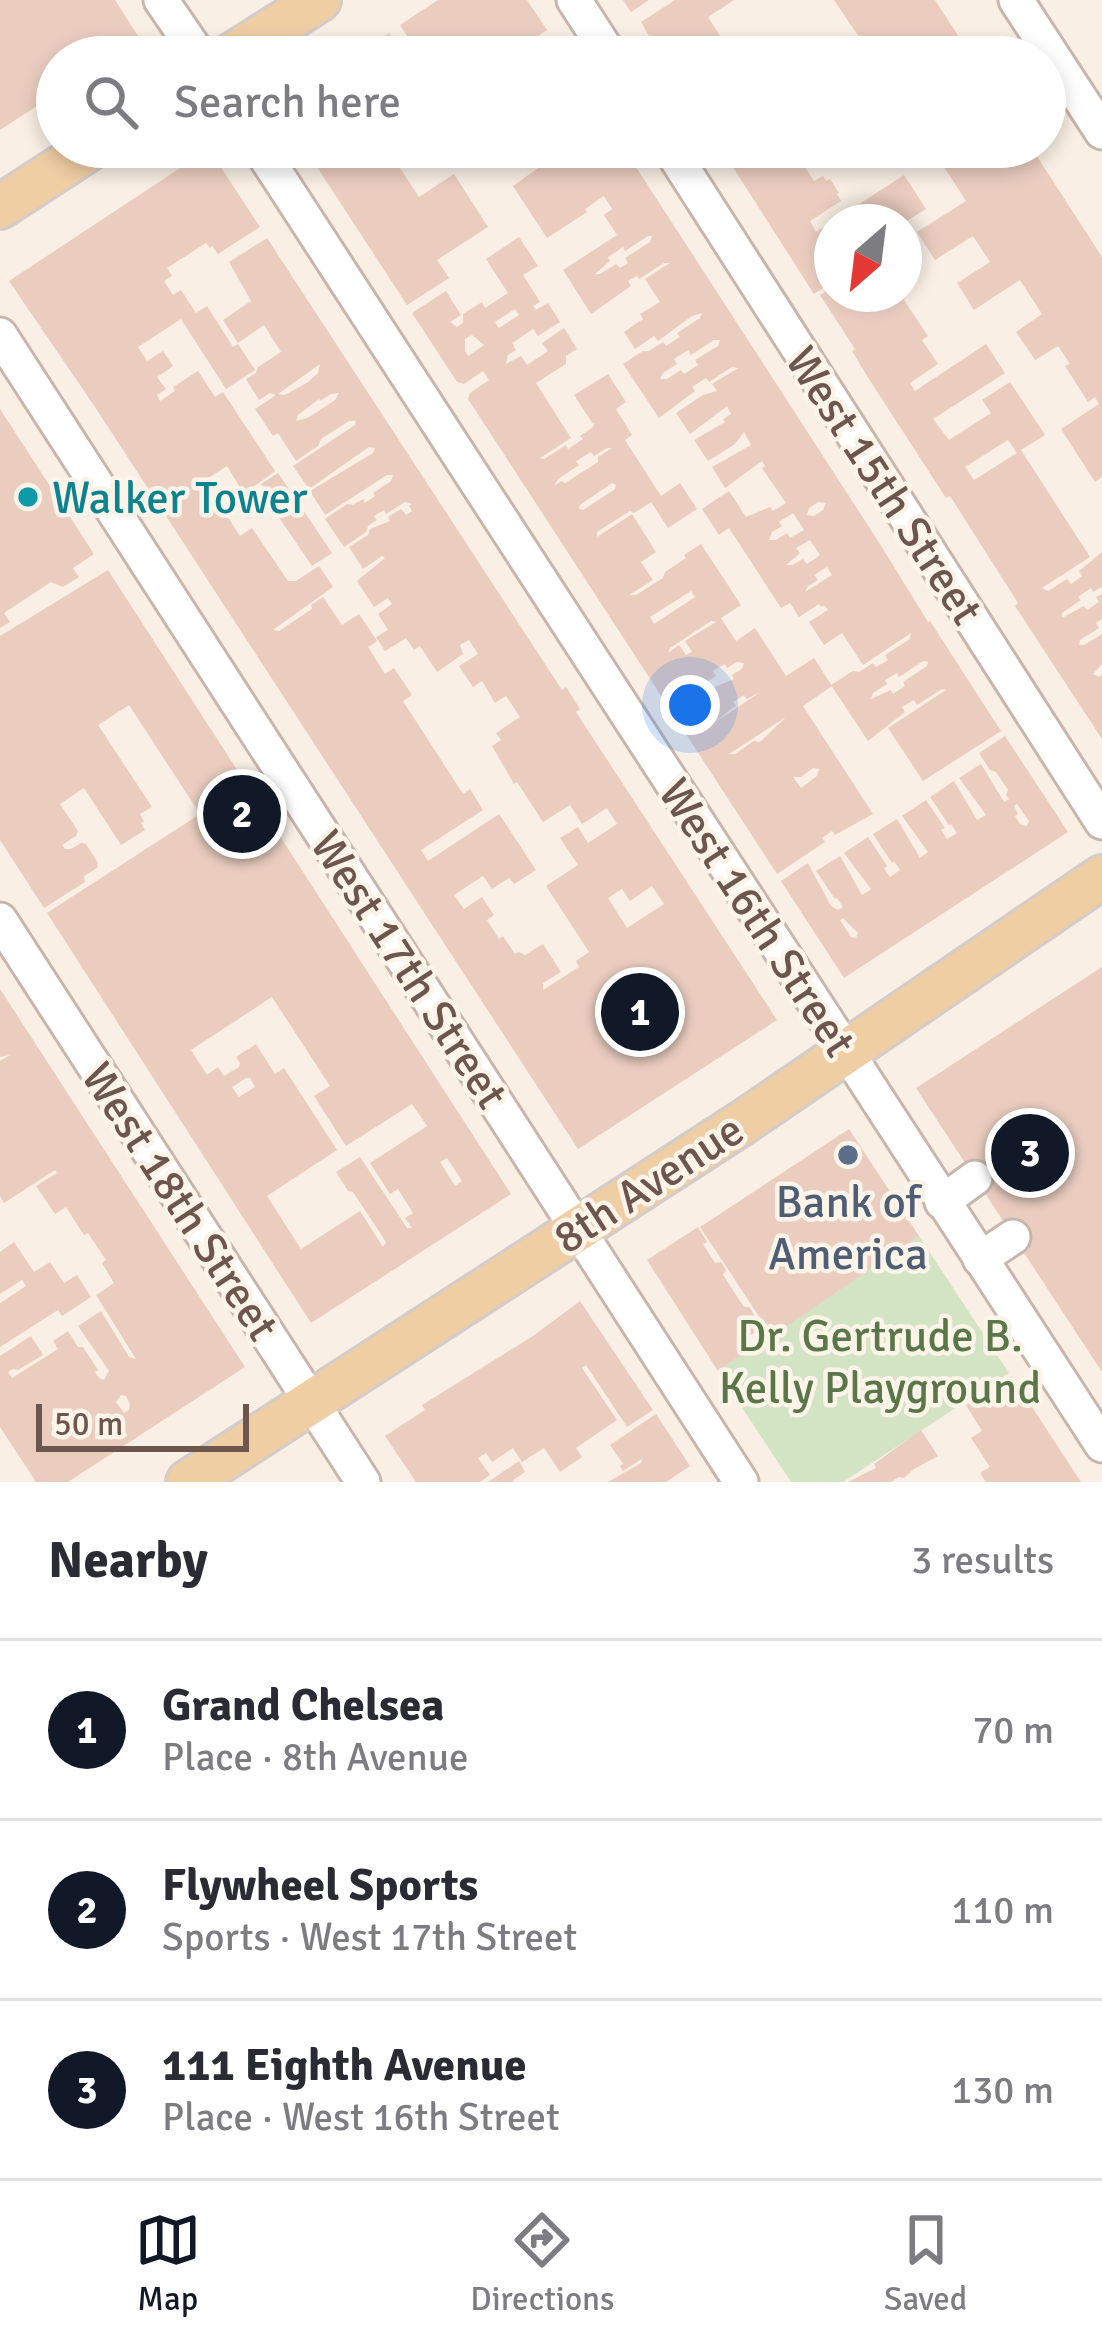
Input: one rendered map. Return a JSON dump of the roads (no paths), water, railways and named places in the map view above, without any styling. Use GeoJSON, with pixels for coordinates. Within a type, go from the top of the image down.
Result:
{"type":"FeatureCollection","features":[{"type":"Feature","properties":{"kind":"main road"},"geometry":{"type":"LineString","coordinates":[[263,36],[319,0]]}},
{"type":"Feature","properties":{"kind":"main road"},"geometry":{"type":"LineString","coordinates":[[0,207],[60,168]]}},
{"type":"Feature","properties":{"kind":"main road","name":"8th Avenue"},"geometry":{"type":"LineString","coordinates":[[188,1482],[847,1053],[1102,878]]}},
{"type":"Feature","properties":{"kind":"street"},"geometry":{"type":"LineString","coordinates":[[161,0],[186,36]]}},
{"type":"Feature","properties":{"kind":"street"},"geometry":{"type":"LineString","coordinates":[[574,0],[597,36]]}},
{"type":"Feature","properties":{"kind":"street"},"geometry":{"type":"LineString","coordinates":[[1016,0],[1039,36]]}},
{"type":"Feature","properties":{"kind":"street"},"geometry":{"type":"LineString","coordinates":[[1066,77],[1102,132]]}},
{"type":"Feature","properties":{"kind":"street","name":"West 16th Street"},"geometry":{"type":"LineString","coordinates":[[273,168],[1102,1445]]}},
{"type":"Feature","properties":{"kind":"street","name":"West 15th Street"},"geometry":{"type":"LineString","coordinates":[[682,168],[1102,822]]}},
{"type":"Feature","properties":{"kind":"street","name":"West 17th Street"},"geometry":{"type":"LineString","coordinates":[[0,335],[741,1482]]}},
{"type":"Feature","properties":{"kind":"street","name":"West 18th Street"},"geometry":{"type":"LineString","coordinates":[[0,920],[363,1482]]}},
{"type":"Feature","properties":{"kind":"street"},"geometry":{"type":"LineString","coordinates":[[942,1202],[975,1178]]}},
{"type":"Feature","properties":{"kind":"street"},"geometry":{"type":"LineString","coordinates":[[980,1259],[1013,1237]]}},
{"type":"Feature","properties":{"kind":"place","name":"Walker Tower"},"geometry":{"type":"Point","coordinates":[28,497]}},
{"type":"Feature","properties":{"kind":"place","name":"Flywheel Sports"},"geometry":{"type":"Point","coordinates":[242,814]}},
{"type":"Feature","properties":{"kind":"place","name":"Grand Chelsea"},"geometry":{"type":"Point","coordinates":[640,1012]}},
{"type":"Feature","properties":{"kind":"place","name":"111 Eighth Avenue"},"geometry":{"type":"Point","coordinates":[1030,1153]}},
{"type":"Feature","properties":{"kind":"place","name":"Bank of America"},"geometry":{"type":"Point","coordinates":[848,1155]}},
{"type":"Feature","properties":{"kind":"park label","name":"Dr. Gertrude B. Kelly Playground"},"geometry":{"type":"Point","coordinates":[880,1361]}}]}
